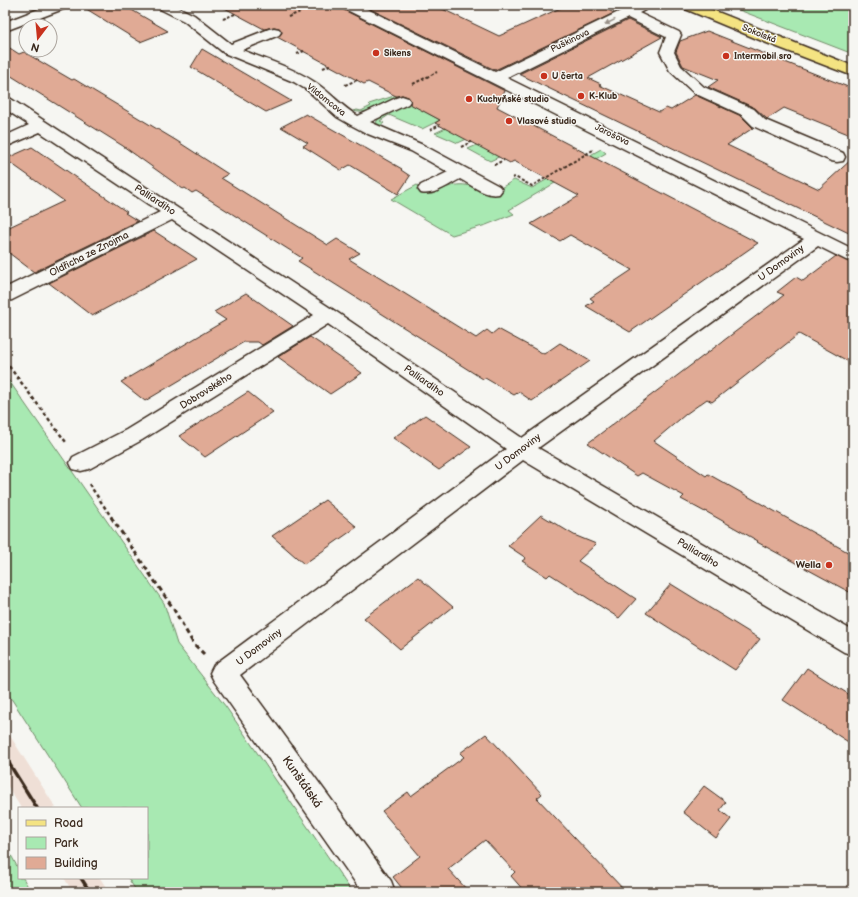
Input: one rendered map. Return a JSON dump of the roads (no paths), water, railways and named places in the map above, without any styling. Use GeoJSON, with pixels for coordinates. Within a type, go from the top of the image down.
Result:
{"type":"FeatureCollection","features":[{"type":"Feature","properties":{"kind":"main road","name":"Sokolská"},"geometry":{"type":"LineString","coordinates":[[688,5],[772,40],[853,71]]}},
{"type":"Feature","properties":{"kind":"street"},"geometry":{"type":"LineString","coordinates":[[5,26],[61,5]]}},
{"type":"Feature","properties":{"kind":"street","name":"Vildomcova"},"geometry":{"type":"LineString","coordinates":[[163,5],[190,18],[229,50],[299,79],[312,87],[339,111],[357,122],[374,131],[417,148],[493,190]]}},
{"type":"Feature","properties":{"kind":"street","name":"Jarošova"},"geometry":{"type":"LineString","coordinates":[[348,5],[853,256]]}},
{"type":"Feature","properties":{"kind":"street","name":"Puškinova"},"geometry":{"type":"LineString","coordinates":[[495,78],[645,5]]}},
{"type":"Feature","properties":{"kind":"street"},"geometry":{"type":"LineString","coordinates":[[628,13],[674,35],[667,52],[675,68],[699,90],[748,112],[759,123],[837,157]]}},
{"type":"Feature","properties":{"kind":"street"},"geometry":{"type":"LineString","coordinates":[[229,50],[274,32]]}},
{"type":"Feature","properties":{"kind":"street"},"geometry":{"type":"LineString","coordinates":[[357,122],[402,101]]}},
{"type":"Feature","properties":{"kind":"street","name":"Palliardiho"},"geometry":{"type":"LineString","coordinates":[[5,102],[174,212],[328,315],[522,449],[853,644]]}},
{"type":"Feature","properties":{"kind":"street"},"geometry":{"type":"LineString","coordinates":[[5,142],[41,126]]}},
{"type":"Feature","properties":{"kind":"street"},"geometry":{"type":"LineString","coordinates":[[427,189],[460,172]]}},
{"type":"Feature","properties":{"kind":"street","name":"Oldřicha ze Znojma"},"geometry":{"type":"LineString","coordinates":[[5,296],[174,212]]}},
{"type":"Feature","properties":{"kind":"street","name":"U Domoviny"},"geometry":{"type":"LineString","coordinates":[[224,673],[522,449],[817,238]]}},
{"type":"Feature","properties":{"kind":"street","name":"Dobrovského"},"geometry":{"type":"LineString","coordinates":[[81,463],[134,435],[328,315]]}},
{"type":"Feature","properties":{"kind":"street","name":"Kunštátská"},"geometry":{"type":"LineString","coordinates":[[224,673],[380,892]]}},
{"type":"Feature","properties":{"kind":"railway"},"geometry":{"type":"LineString","coordinates":[[5,757],[36,807]]}},
{"type":"Feature","properties":{"kind":"railway"},"geometry":{"type":"LineString","coordinates":[[82,879],[90,892]]}},
{"type":"Feature","properties":{"kind":"place","name":"Sikens"},"geometry":{"type":"Point","coordinates":[376,53]}},
{"type":"Feature","properties":{"kind":"place","name":"Intermobil sro"},"geometry":{"type":"Point","coordinates":[726,56]}},
{"type":"Feature","properties":{"kind":"place","name":"U čerta"},"geometry":{"type":"Point","coordinates":[544,76]}},
{"type":"Feature","properties":{"kind":"place","name":"K-Klub"},"geometry":{"type":"Point","coordinates":[581,96]}},
{"type":"Feature","properties":{"kind":"place","name":"Kuchyňské studio"},"geometry":{"type":"Point","coordinates":[469,99]}},
{"type":"Feature","properties":{"kind":"place","name":"Vlasové studio"},"geometry":{"type":"Point","coordinates":[509,121]}},
{"type":"Feature","properties":{"kind":"place","name":"Wella"},"geometry":{"type":"Point","coordinates":[829,565]}}]}
